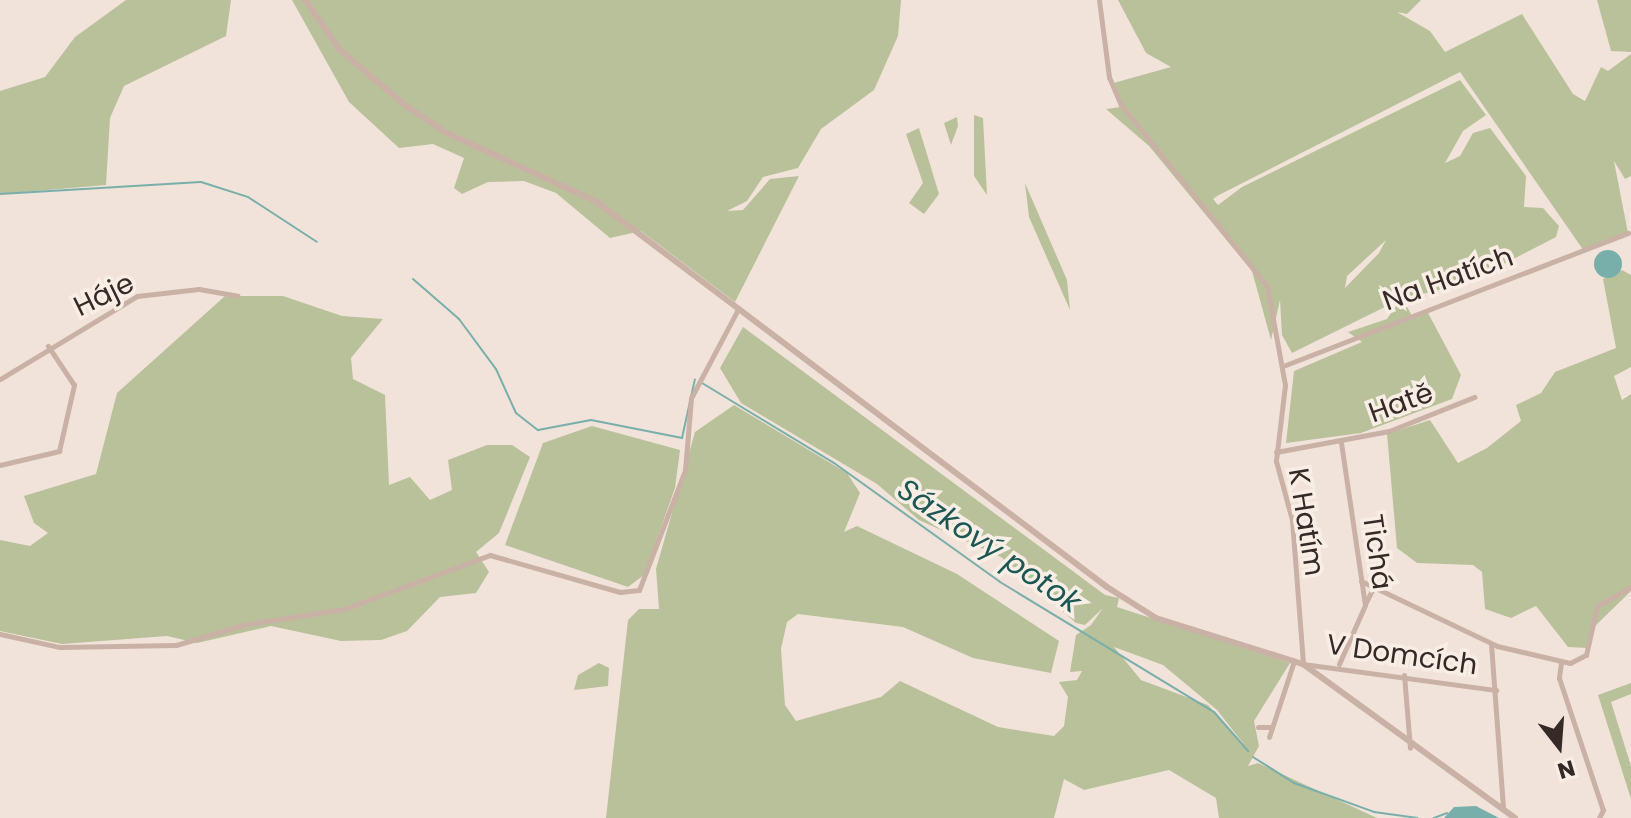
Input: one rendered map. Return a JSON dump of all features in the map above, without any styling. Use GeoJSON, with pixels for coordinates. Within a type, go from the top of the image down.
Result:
{"type":"FeatureCollection","features":[{"type":"Feature","properties":{"kind":"street"},"geometry":{"type":"LineString","coordinates":[[305,0],[341,51],[418,114],[597,202],[1007,518],[1140,610],[1303,664],[1410,748],[1515,818]]}},
{"type":"Feature","properties":{"kind":"street"},"geometry":{"type":"LineString","coordinates":[[1099,0],[1114,94],[1259,271],[1283,366],[1276,452]]}},
{"type":"Feature","properties":{"kind":"street","name":"Na Hatích"},"geometry":{"type":"LineString","coordinates":[[1283,366],[1628,233]]}},
{"type":"Feature","properties":{"kind":"street","name":"Háje"},"geometry":{"type":"LineString","coordinates":[[0,379],[48,346],[137,296],[183,289],[237,296]]}},
{"type":"Feature","properties":{"kind":"street"},"geometry":{"type":"LineString","coordinates":[[0,634],[59,647],[176,645],[243,625],[344,609],[490,555],[620,592],[639,590],[685,470],[691,398],[737,311]]}},
{"type":"Feature","properties":{"kind":"street"},"geometry":{"type":"LineString","coordinates":[[0,465],[59,451],[74,385],[48,346]]}},
{"type":"Feature","properties":{"kind":"street","name":"Hatě"},"geometry":{"type":"LineString","coordinates":[[1341,442],[1474,397]]}},
{"type":"Feature","properties":{"kind":"street","name":"K Hatím"},"geometry":{"type":"LineString","coordinates":[[1303,664],[1292,520],[1276,452],[1341,442]]}},
{"type":"Feature","properties":{"kind":"street","name":"Tichá"},"geometry":{"type":"LineString","coordinates":[[1339,664],[1365,605],[1341,442]]}},
{"type":"Feature","properties":{"kind":"street"},"geometry":{"type":"LineString","coordinates":[[1361,581],[1491,643],[1561,663],[1586,655],[1597,606],[1631,587]]}},
{"type":"Feature","properties":{"kind":"street"},"geometry":{"type":"LineString","coordinates":[[1365,605],[1374,586]]}},
{"type":"Feature","properties":{"kind":"street"},"geometry":{"type":"LineString","coordinates":[[1491,643],[1503,808]]}},
{"type":"Feature","properties":{"kind":"street"},"geometry":{"type":"LineString","coordinates":[[1269,737],[1269,727],[1294,660]]}},
{"type":"Feature","properties":{"kind":"street"},"geometry":{"type":"LineString","coordinates":[[1561,663],[1600,816]]}},
{"type":"Feature","properties":{"kind":"street","name":"V Domcích"},"geometry":{"type":"LineString","coordinates":[[1303,664],[1339,664],[1496,690]]}},
{"type":"Feature","properties":{"kind":"street"},"geometry":{"type":"LineString","coordinates":[[1404,675],[1410,748]]}},
{"type":"Feature","properties":{"kind":"street"},"geometry":{"type":"LineString","coordinates":[[1258,727],[1269,727]]}},
{"type":"Feature","properties":{"kind":"green space"},"geometry":{"type":"Polygon","coordinates":[[[126,0],[231,0],[226,36],[124,86],[110,118],[106,185],[0,194],[0,91],[45,77],[75,37],[126,0]]]}},
{"type":"Feature","properties":{"kind":"green space"},"geometry":{"type":"Polygon","coordinates":[[[292,0],[901,0],[898,36],[874,90],[821,129],[798,168],[763,177],[747,201],[727,211],[743,210],[770,179],[799,176],[735,302],[641,231],[610,238],[556,193],[524,181],[488,182],[462,194],[454,188],[464,158],[433,144],[399,148],[349,102],[292,0]]]}},
{"type":"Feature","properties":{"kind":"green space"},"geometry":{"type":"Polygon","coordinates":[[[1118,0],[1421,0],[1407,14],[1397,12],[1430,31],[1445,52],[1522,14],[1573,94],[1585,101],[1601,67],[1608,71],[1631,54],[1631,176],[1625,179],[1614,161],[1628,233],[1584,251],[1460,72],[1219,195],[1213,199],[1218,205],[1242,187],[1460,80],[1486,115],[1463,131],[1445,163],[1460,156],[1473,133],[1490,128],[1526,176],[1524,207],[1543,208],[1559,226],[1556,237],[1469,282],[1403,299],[1412,316],[1427,311],[1461,375],[1452,399],[1361,433],[1286,443],[1294,371],[1362,342],[1348,332],[1387,319],[1401,299],[1292,353],[1282,335],[1280,300],[1271,340],[1252,271],[1149,146],[1106,109],[1121,107],[1110,84],[1171,67],[1146,53],[1118,0]],[[1386,240],[1347,276],[1345,288],[1379,253],[1386,240]]]}},
{"type":"Feature","properties":{"kind":"green space"},"geometry":{"type":"Polygon","coordinates":[[[1597,0],[1631,0],[1631,52],[1611,51],[1597,0]]]}},
{"type":"Feature","properties":{"kind":"green space"},"geometry":{"type":"Polygon","coordinates":[[[974,115],[983,118],[987,195],[974,176],[974,115]]]}},
{"type":"Feature","properties":{"kind":"green space"},"geometry":{"type":"Polygon","coordinates":[[[957,117],[958,126],[951,145],[944,123],[957,117]]]}},
{"type":"Feature","properties":{"kind":"green space"},"geometry":{"type":"Polygon","coordinates":[[[919,128],[939,194],[924,214],[909,203],[923,183],[906,134],[919,128]]]}},
{"type":"Feature","properties":{"kind":"green space"},"geometry":{"type":"Polygon","coordinates":[[[1025,183],[1067,280],[1070,310],[1029,217],[1025,183]]]}},
{"type":"Feature","properties":{"kind":"green space"},"geometry":{"type":"Polygon","coordinates":[[[1622,270],[1631,275],[1631,367],[1614,376],[1622,400],[1631,394],[1631,591],[1593,628],[1587,648],[1568,647],[1536,606],[1511,618],[1485,609],[1482,572],[1473,565],[1417,563],[1397,548],[1387,434],[1430,420],[1458,463],[1487,448],[1521,421],[1516,405],[1541,393],[1555,372],[1616,348],[1603,279],[1622,270]]]}},
{"type":"Feature","properties":{"kind":"green space"},"geometry":{"type":"Polygon","coordinates":[[[225,296],[283,296],[342,316],[383,319],[351,358],[353,379],[385,395],[389,485],[410,477],[430,500],[452,490],[448,460],[487,445],[512,445],[530,457],[499,533],[476,552],[489,572],[476,593],[440,597],[407,631],[381,640],[341,641],[271,626],[197,643],[167,636],[62,644],[0,631],[0,540],[30,546],[48,533],[34,523],[24,496],[96,474],[117,393],[225,296]]]}},
{"type":"Feature","properties":{"kind":"green space"},"geometry":{"type":"Polygon","coordinates":[[[743,327],[1105,595],[1119,598],[1117,607],[1290,663],[1254,721],[1259,746],[1248,766],[1258,763],[1377,818],[1219,818],[1216,798],[1169,770],[1084,790],[1064,779],[1054,818],[606,818],[628,620],[639,609],[659,609],[656,569],[695,432],[734,405],[847,473],[860,493],[844,532],[857,526],[957,574],[1059,641],[1051,673],[973,658],[903,627],[798,614],[787,622],[781,649],[785,705],[796,721],[881,697],[900,681],[998,727],[1054,736],[1064,726],[1068,697],[1059,682],[1077,680],[1082,671],[1070,672],[1076,635],[1091,625],[1103,608],[1085,625],[1076,623],[1001,557],[919,520],[877,484],[741,403],[720,368],[743,327]],[[1114,647],[1141,680],[1208,705],[1246,747],[1217,710],[1163,665],[1114,647]]]}},
{"type":"Feature","properties":{"kind":"green space"},"geometry":{"type":"Polygon","coordinates":[[[592,426],[680,450],[675,488],[644,575],[628,587],[505,545],[543,443],[592,426]]]}},
{"type":"Feature","properties":{"kind":"green space"},"geometry":{"type":"Polygon","coordinates":[[[599,663],[609,668],[608,686],[574,690],[578,675],[599,663]]]}},
{"type":"Feature","properties":{"kind":"green space"},"geometry":{"type":"Polygon","coordinates":[[[1631,683],[1631,694],[1611,702],[1631,766],[1631,799],[1598,695],[1631,683]]]}},
{"type":"Feature","properties":{"kind":"water"},"geometry":{"type":"Polygon","coordinates":[[[1608,250],[1618,254],[1622,264],[1618,274],[1608,278],[1598,274],[1594,264],[1598,254],[1608,250]]]}},
{"type":"Feature","properties":{"kind":"water"},"geometry":{"type":"Polygon","coordinates":[[[1476,806],[1499,818],[1444,818],[1454,807],[1476,806]]]}},
{"type":"Feature","properties":{"kind":"waterway","name":"Sázkový potok"},"geometry":{"type":"LineString","coordinates":[[0,194],[201,182],[248,197],[317,242]]}},
{"type":"Feature","properties":{"kind":"waterway","name":"Sázkový potok"},"geometry":{"type":"LineString","coordinates":[[413,279],[459,319],[496,369],[516,413],[538,430],[591,420],[682,438],[695,379]]}},
{"type":"Feature","properties":{"kind":"waterway","name":"Sázkový potok"},"geometry":{"type":"LineString","coordinates":[[702,383],[834,463],[1000,582],[1214,712],[1248,751]]}},
{"type":"Feature","properties":{"kind":"waterway","name":"Sázkový potok"},"geometry":{"type":"LineString","coordinates":[[1253,757],[1294,783],[1374,812],[1418,818]]}},
{"type":"Feature","properties":{"kind":"waterway","name":"Sázkový potok"},"geometry":{"type":"LineString","coordinates":[[1434,818],[1447,813]]}}]}
